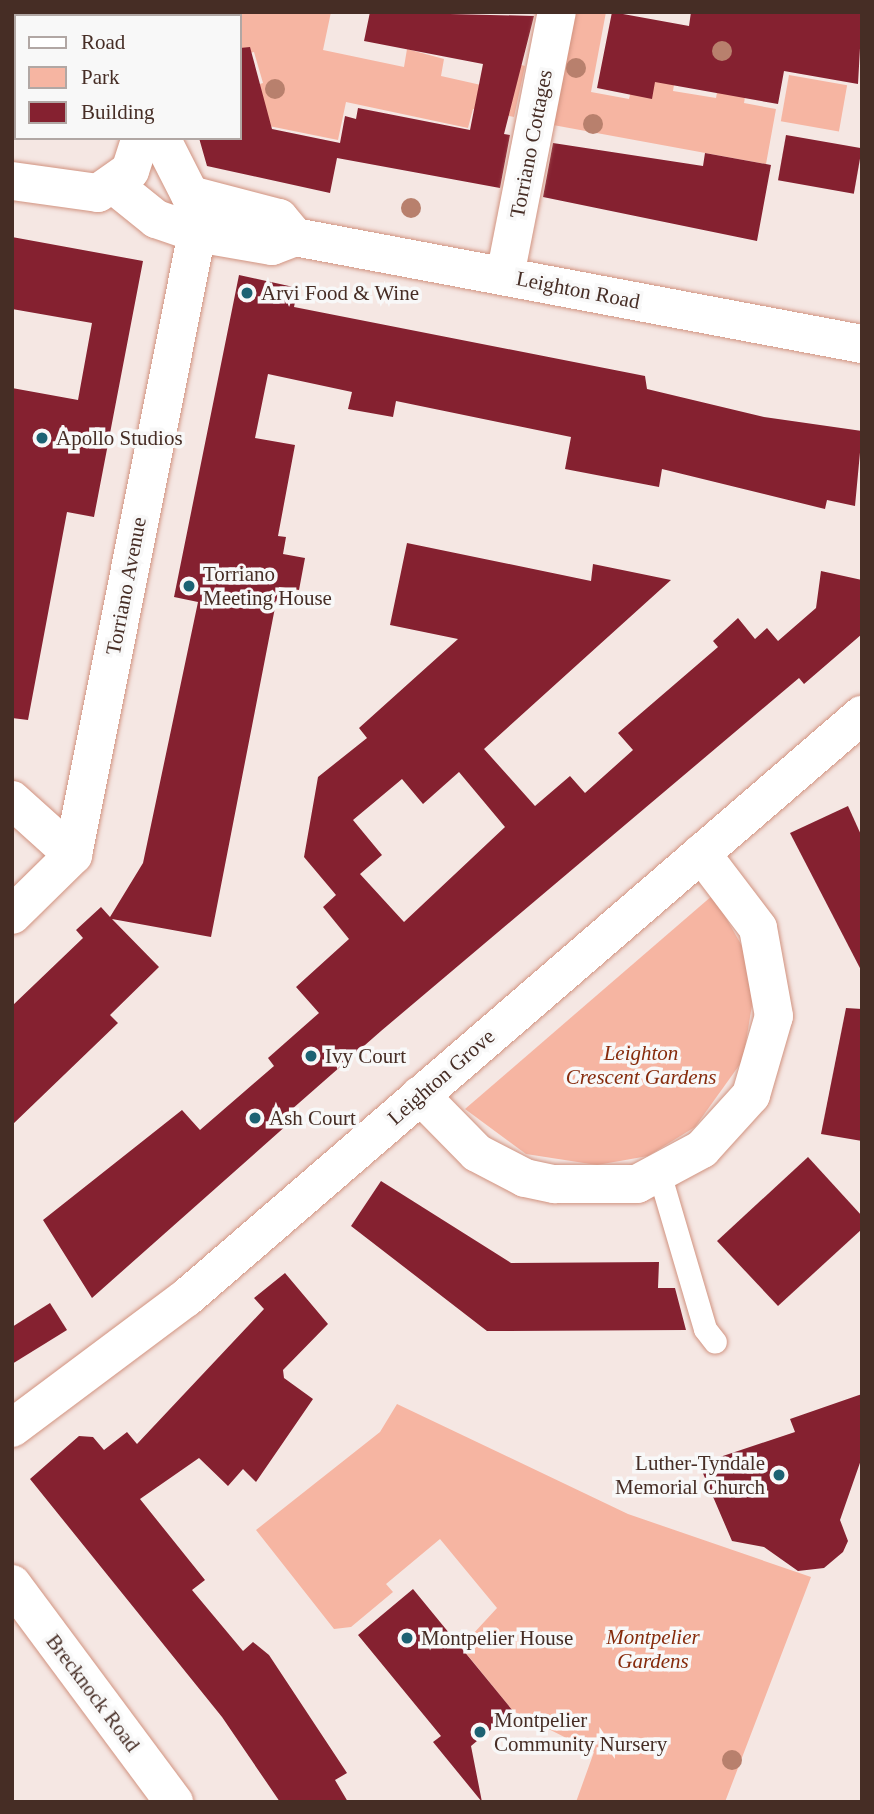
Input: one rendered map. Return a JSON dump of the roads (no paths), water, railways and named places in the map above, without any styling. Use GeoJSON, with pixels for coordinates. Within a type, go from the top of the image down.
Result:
{"type":"FeatureCollection","features":[{"type":"Feature","properties":{"kind":"street","name":"Torriano Cottages"},"geometry":{"type":"LineString","coordinates":[[505,276],[557,12]]}},
{"type":"Feature","properties":{"kind":"street"},"geometry":{"type":"LineString","coordinates":[[12,181],[79,194],[115,186],[130,171],[140,140]]}},
{"type":"Feature","properties":{"kind":"street","name":"Leighton Road"},"geometry":{"type":"LineString","coordinates":[[162,140],[190,195],[279,218],[295,237]]}},
{"type":"Feature","properties":{"kind":"street","name":"Leighton Road"},"geometry":{"type":"LineString","coordinates":[[115,186],[156,219],[197,233],[272,246],[295,237],[862,344]]}},
{"type":"Feature","properties":{"kind":"street","name":"Torriano Avenue"},"geometry":{"type":"LineString","coordinates":[[73,855],[197,233]]}},
{"type":"Feature","properties":{"kind":"street","name":"Leighton Grove"},"geometry":{"type":"LineString","coordinates":[[12,1428],[186,1298],[862,715]]}},
{"type":"Feature","properties":{"kind":"street"},"geometry":{"type":"LineString","coordinates":[[12,800],[73,855],[12,915]]}},
{"type":"Feature","properties":{"kind":"street"},"geometry":{"type":"LineString","coordinates":[[420,1095],[477,1153],[525,1178],[596,1187],[660,1176],[734,1116],[751,1095],[771,1043],[773,986],[758,928],[701,853]]}},
{"type":"Feature","properties":{"kind":"street","name":"Brecknock Road"},"geometry":{"type":"LineString","coordinates":[[12,1584],[174,1802]]}},
{"type":"Feature","properties":{"kind":"lane"},"geometry":{"type":"LineString","coordinates":[[660,1176],[705,1329],[715,1342]]}},
{"type":"Feature","properties":{"kind":"place","name":"Arvi Food & Wine"},"geometry":{"type":"Point","coordinates":[247,293]}},
{"type":"Feature","properties":{"kind":"place","name":"Apollo Studios"},"geometry":{"type":"Point","coordinates":[42,438]}},
{"type":"Feature","properties":{"kind":"place","name":"Torriano Meeting House"},"geometry":{"type":"Point","coordinates":[189,586]}},
{"type":"Feature","properties":{"kind":"place","name":"Ivy Court"},"geometry":{"type":"Point","coordinates":[311,1056]}},
{"type":"Feature","properties":{"kind":"place","name":"Ash Court"},"geometry":{"type":"Point","coordinates":[255,1118]}},
{"type":"Feature","properties":{"kind":"place","name":"Luther-Tyndale Memorial Church"},"geometry":{"type":"Point","coordinates":[779,1475]}},
{"type":"Feature","properties":{"kind":"place","name":"Montpelier House"},"geometry":{"type":"Point","coordinates":[407,1638]}},
{"type":"Feature","properties":{"kind":"place","name":"Montpelier Community Nursery"},"geometry":{"type":"Point","coordinates":[480,1732]}},
{"type":"Feature","properties":{"kind":"park label","name":"Leighton Crescent Gardens"},"geometry":{"type":"Point","coordinates":[641,1065]}},
{"type":"Feature","properties":{"kind":"park label","name":"Montpelier Gardens"},"geometry":{"type":"Point","coordinates":[653,1649]}}]}
